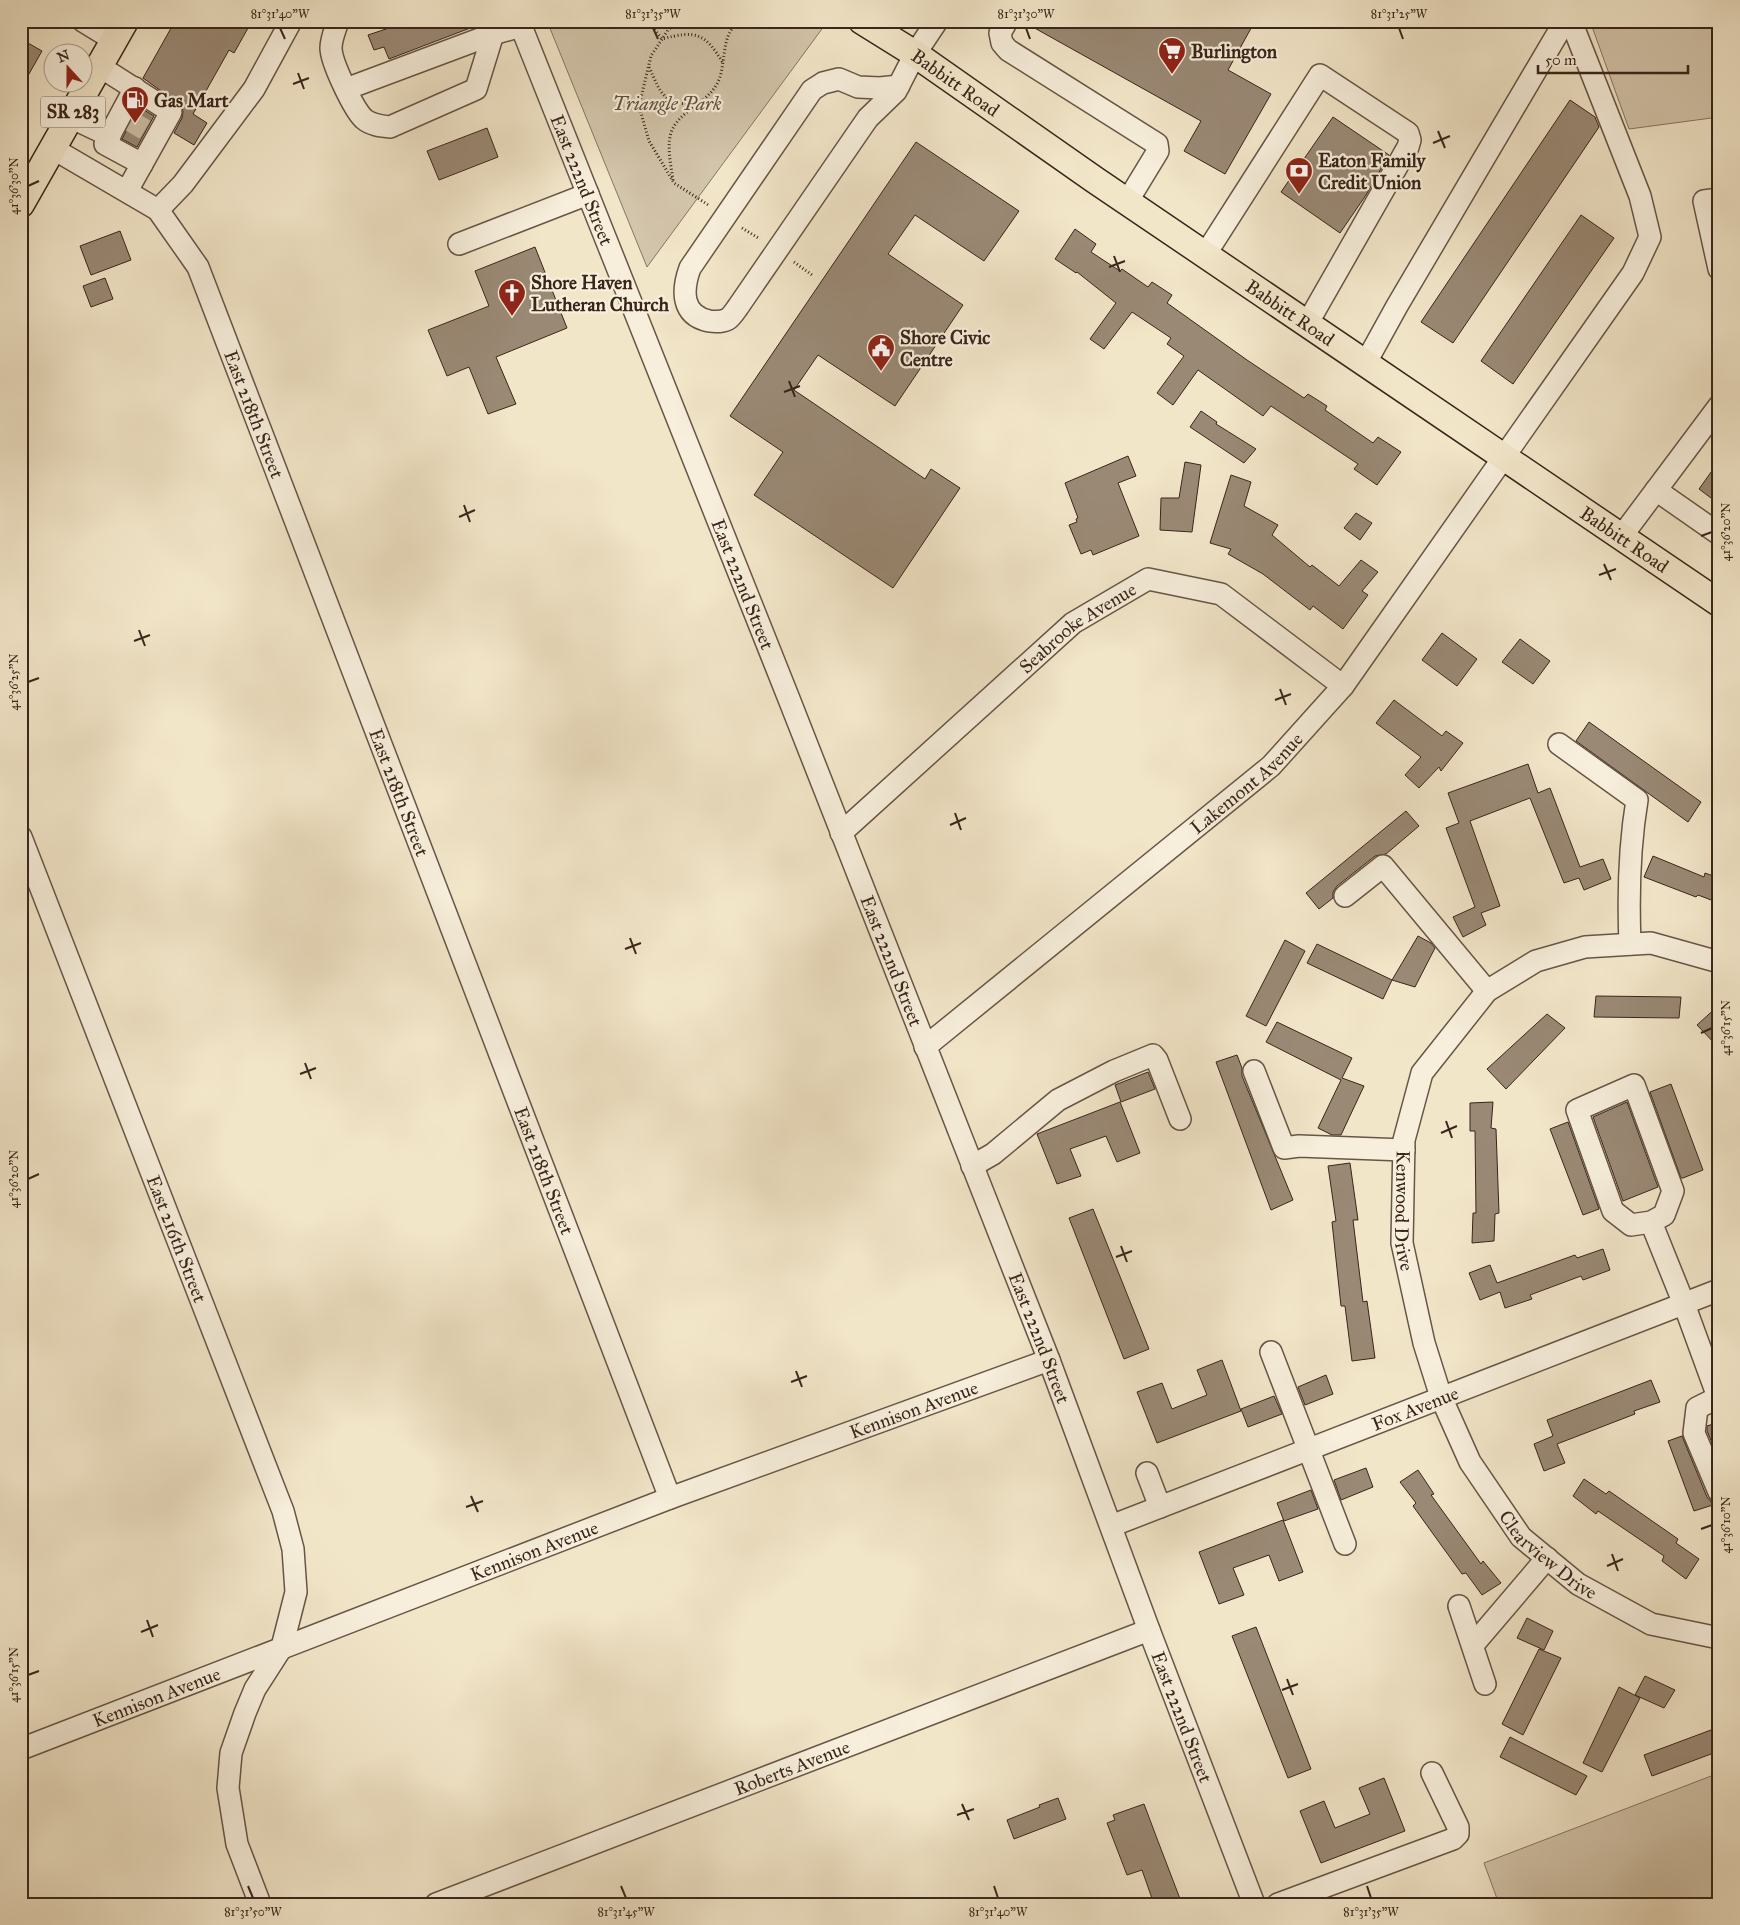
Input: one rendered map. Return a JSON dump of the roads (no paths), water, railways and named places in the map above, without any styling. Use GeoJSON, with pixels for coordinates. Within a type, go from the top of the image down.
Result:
{"type":"FeatureCollection","features":[{"type":"Feature","properties":{"kind":"main road","name":"Babbitt Road"},"geometry":{"type":"LineString","coordinates":[[862,21],[915,54],[1127,202],[1719,603]]}},
{"type":"Feature","properties":{"kind":"main road","name":"SR 283"},"geometry":{"type":"LineString","coordinates":[[21,204],[119,31]]}},
{"type":"Feature","properties":{"kind":"street"},"geometry":{"type":"LineString","coordinates":[[83,21],[119,31]]}},
{"type":"Feature","properties":{"kind":"street"},"geometry":{"type":"LineString","coordinates":[[158,210],[183,184],[254,89],[292,21]]}},
{"type":"Feature","properties":{"kind":"street"},"geometry":{"type":"LineString","coordinates":[[338,21],[333,34],[331,49],[340,78],[363,118],[377,125],[390,127],[476,90],[493,34]]}},
{"type":"Feature","properties":{"kind":"street"},"geometry":{"type":"LineString","coordinates":[[898,86],[880,88],[858,87],[839,79],[823,82],[812,90],[690,268],[685,282],[684,297],[690,311],[698,319],[715,322],[728,319],[738,307],[868,118],[896,91],[915,54],[937,21]]}},
{"type":"Feature","properties":{"kind":"street"},"geometry":{"type":"LineString","coordinates":[[1006,21],[1000,33],[1002,43],[1008,50],[1157,144],[1158,151],[1127,202]]}},
{"type":"Feature","properties":{"kind":"street"},"geometry":{"type":"LineString","coordinates":[[1365,364],[1402,297],[1565,21]]}},
{"type":"Feature","properties":{"kind":"street","name":"Lakemont Avenue"},"geometry":{"type":"LineString","coordinates":[[925,1047],[1271,766],[1343,686],[1632,273],[1650,237],[1640,196],[1571,21]]}},
{"type":"Feature","properties":{"kind":"street"},"geometry":{"type":"LineString","coordinates":[[346,89],[520,24]]}},
{"type":"Feature","properties":{"kind":"street","name":"East 222nd Street"},"geometry":{"type":"LineString","coordinates":[[520,24],[1049,1360],[1149,1630],[1254,1904]]}},
{"type":"Feature","properties":{"kind":"street"},"geometry":{"type":"LineString","coordinates":[[99,66],[171,112],[154,136],[142,164],[126,191]]}},
{"type":"Feature","properties":{"kind":"street"},"geometry":{"type":"LineString","coordinates":[[1205,255],[1320,75],[1408,133],[1410,140],[1408,147],[1307,324]]}},
{"type":"Feature","properties":{"kind":"street"},"geometry":{"type":"LineString","coordinates":[[136,88],[124,117],[105,144],[142,164]]}},
{"type":"Feature","properties":{"kind":"street"},"geometry":{"type":"LineString","coordinates":[[70,117],[110,136]]}},
{"type":"Feature","properties":{"kind":"street","name":"East 218th Street"},"geometry":{"type":"LineString","coordinates":[[52,148],[158,210],[198,267],[670,1498]]}},
{"type":"Feature","properties":{"kind":"street"},"geometry":{"type":"LineString","coordinates":[[459,244],[588,194]]}},
{"type":"Feature","properties":{"kind":"street"},"geometry":{"type":"LineString","coordinates":[[1719,199],[1704,202],[1719,270]]}},
{"type":"Feature","properties":{"kind":"street"},"geometry":{"type":"LineString","coordinates":[[1621,537],[1719,406]]}},
{"type":"Feature","properties":{"kind":"street"},"geometry":{"type":"LineString","coordinates":[[1656,490],[1719,534]]}},
{"type":"Feature","properties":{"kind":"street","name":"Seabrooke Avenue"},"geometry":{"type":"LineString","coordinates":[[841,833],[1073,623],[1148,580],[1221,594],[1343,686]]}},
{"type":"Feature","properties":{"kind":"street"},"geometry":{"type":"LineString","coordinates":[[1559,744],[1637,800],[1631,834],[1628,897],[1630,944]]}},
{"type":"Feature","properties":{"kind":"street","name":"East 216th Street"},"geometry":{"type":"LineString","coordinates":[[21,837],[283,1511],[293,1549],[296,1592],[282,1648],[255,1689],[244,1713],[231,1752],[228,1788],[237,1844],[260,1904]]}},
{"type":"Feature","properties":{"kind":"street"},"geometry":{"type":"LineString","coordinates":[[1345,896],[1383,866],[1486,991]]}},
{"type":"Feature","properties":{"kind":"street","name":"Kenwood Drive"},"geometry":{"type":"LineString","coordinates":[[1441,1397],[1424,1343],[1402,1243],[1404,1140],[1422,1073],[1486,991],[1536,961],[1585,946],[1651,943],[1719,962]]}},
{"type":"Feature","properties":{"kind":"street"},"geometry":{"type":"LineString","coordinates":[[972,1166],[993,1154],[1020,1130],[1064,1096],[1114,1071],[1152,1055],[1157,1060],[1180,1119]]}},
{"type":"Feature","properties":{"kind":"street"},"geometry":{"type":"LineString","coordinates":[[1254,1071],[1284,1148],[1300,1146],[1404,1150]]}},
{"type":"Feature","properties":{"kind":"street"},"geometry":{"type":"LineString","coordinates":[[1634,1085],[1673,1191],[1664,1215],[1651,1222],[1631,1225],[1613,1212],[1577,1110],[1634,1085]]}},
{"type":"Feature","properties":{"kind":"street"},"geometry":{"type":"LineString","coordinates":[[1651,1222],[1718,1397],[1697,1408],[1694,1432],[1719,1492]]}},
{"type":"Feature","properties":{"kind":"street","name":"Fox Avenue"},"geometry":{"type":"LineString","coordinates":[[1111,1526],[1719,1290]]}},
{"type":"Feature","properties":{"kind":"street"},"geometry":{"type":"LineString","coordinates":[[1271,1352],[1345,1544]]}},
{"type":"Feature","properties":{"kind":"street","name":"Kennison Avenue"},"geometry":{"type":"LineString","coordinates":[[21,1750],[670,1498],[1049,1360]]}},
{"type":"Feature","properties":{"kind":"street","name":"Clearview Drive"},"geometry":{"type":"LineString","coordinates":[[1441,1397],[1470,1462],[1522,1537],[1578,1584],[1651,1624],[1714,1638],[1719,1636]]}},
{"type":"Feature","properties":{"kind":"street"},"geometry":{"type":"LineString","coordinates":[[1147,1474],[1160,1507]]}},
{"type":"Feature","properties":{"kind":"street"},"geometry":{"type":"LineString","coordinates":[[1473,1645],[1547,1558]]}},
{"type":"Feature","properties":{"kind":"street"},"geometry":{"type":"LineString","coordinates":[[1458,1606],[1485,1684]]}},
{"type":"Feature","properties":{"kind":"street","name":"Roberts Avenue"},"geometry":{"type":"LineString","coordinates":[[436,1904],[1149,1630]]}},
{"type":"Feature","properties":{"kind":"street"},"geometry":{"type":"LineString","coordinates":[[1278,1904],[1453,1839],[1458,1834],[1458,1827],[1432,1773]]}},
{"type":"Feature","properties":{"kind":"tunnel"},"geometry":{"type":"LineString","coordinates":[[127,119],[152,134]]}},
{"type":"Feature","properties":{"kind":"place","name":"Burlington"},"geometry":{"type":"Point","coordinates":[1172,75]}},
{"type":"Feature","properties":{"kind":"place","name":"Gas Mart"},"geometry":{"type":"Point","coordinates":[135,124]}},
{"type":"Feature","properties":{"kind":"place","name":"Eaton Family Credit Union"},"geometry":{"type":"Point","coordinates":[1299,195]}},
{"type":"Feature","properties":{"kind":"place","name":"Shore Haven Lutheran Church"},"geometry":{"type":"Point","coordinates":[512,317]}},
{"type":"Feature","properties":{"kind":"place","name":"Shore Civic Centre"},"geometry":{"type":"Point","coordinates":[881,372]}},
{"type":"Feature","properties":{"kind":"park label","name":"Triangle Park"},"geometry":{"type":"Point","coordinates":[667,103]}}]}
